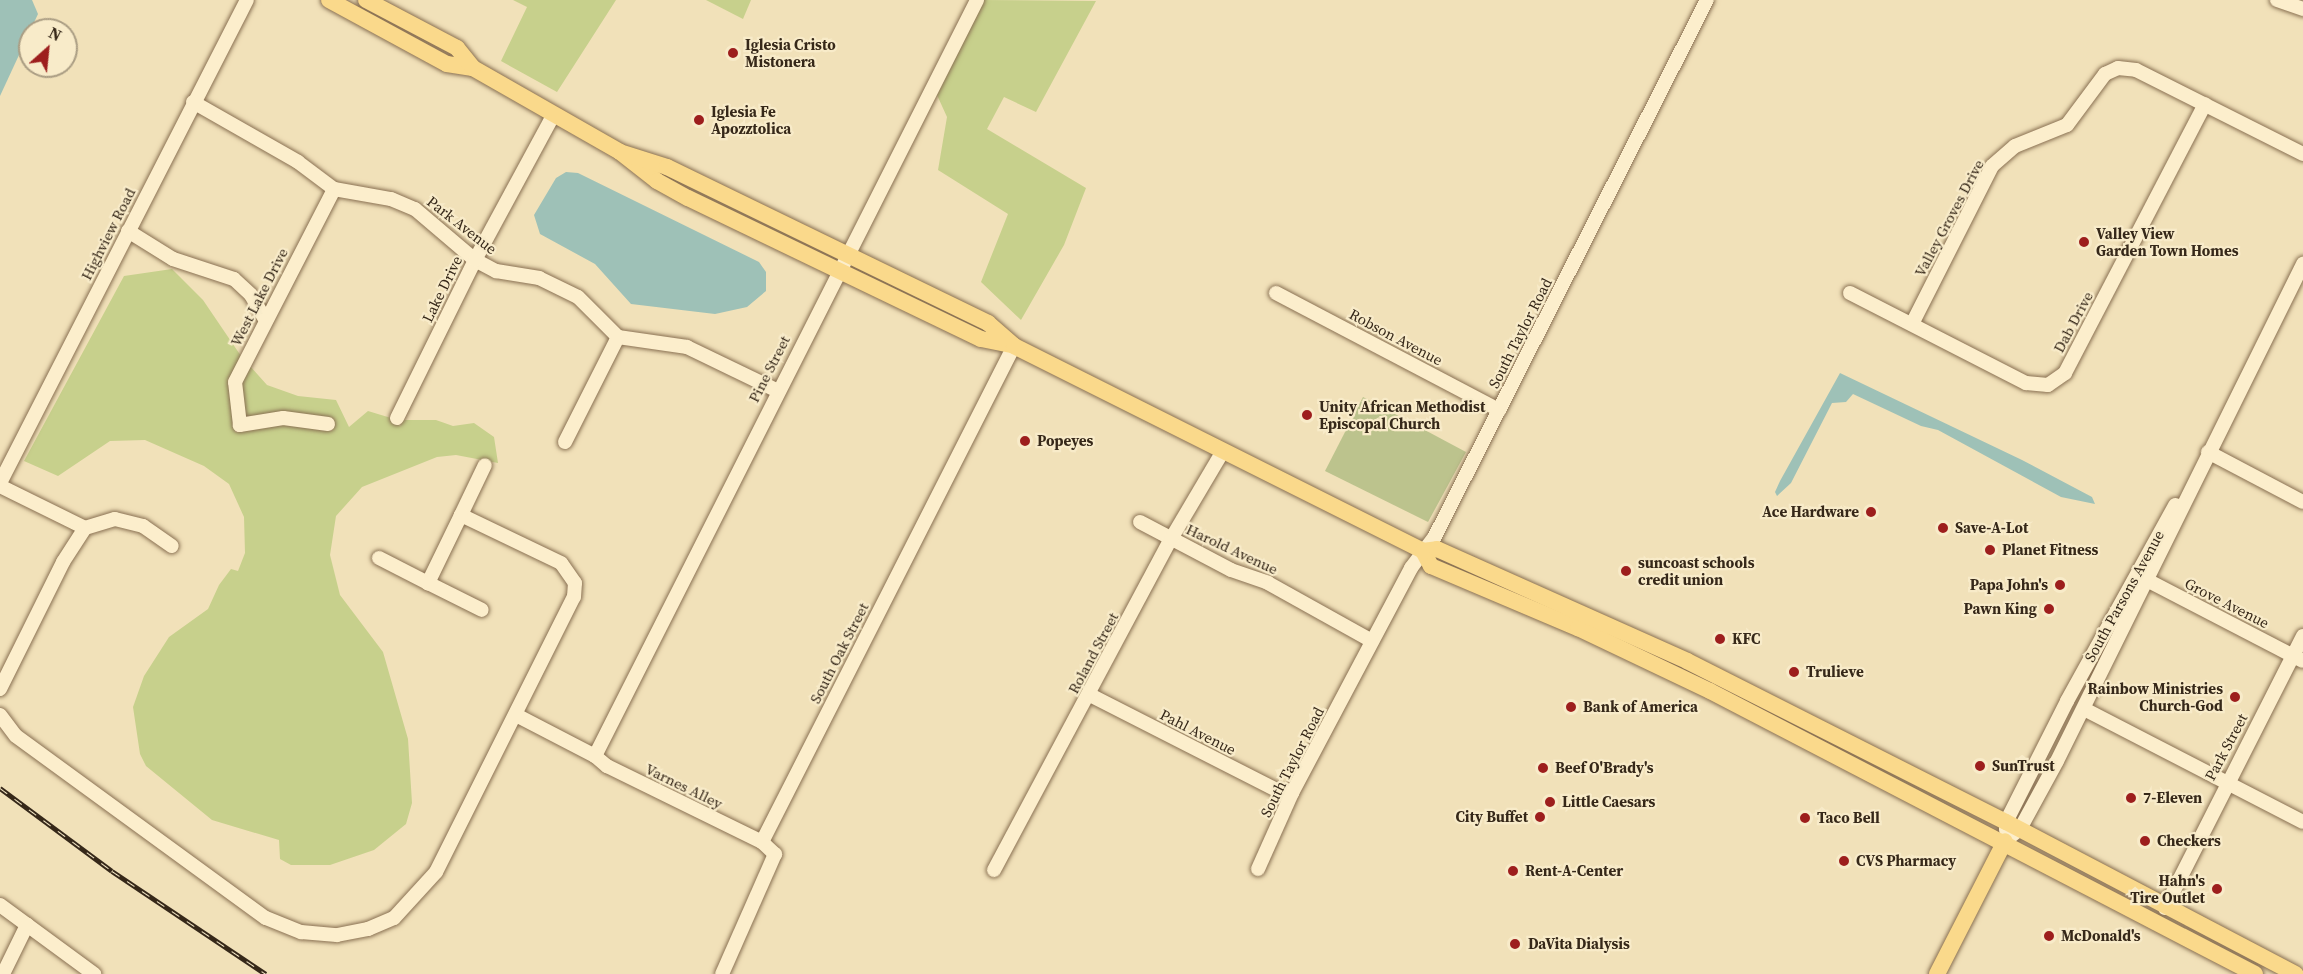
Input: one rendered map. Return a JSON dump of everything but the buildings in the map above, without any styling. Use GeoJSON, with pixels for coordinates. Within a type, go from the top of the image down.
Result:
{"type":"FeatureCollection","features":[{"type":"Feature","properties":{"kind":"main road"},"geometry":{"type":"LineString","coordinates":[[329,0],[447,64],[473,68],[620,152],[657,181],[981,339],[1014,346],[1423,551],[1437,549],[1571,606],[2013,825],[2165,908],[2296,974]]}},
{"type":"Feature","properties":{"kind":"main road"},"geometry":{"type":"LineString","coordinates":[[366,0],[457,48],[473,68]]}},
{"type":"Feature","properties":{"kind":"main road"},"geometry":{"type":"LineString","coordinates":[[620,152],[667,167],[847,252],[988,323],[1014,346]]}},
{"type":"Feature","properties":{"kind":"main road"},"geometry":{"type":"LineString","coordinates":[[1423,551],[1431,566],[1678,675],[2005,841],[2255,974]]}},
{"type":"Feature","properties":{"kind":"main road","name":"South Parsons Avenue"},"geometry":{"type":"LineString","coordinates":[[1937,974],[2005,841]]}},
{"type":"Feature","properties":{"kind":"street","name":"Highview Road"},"geometry":{"type":"LineString","coordinates":[[0,484],[247,0]]}},
{"type":"Feature","properties":{"kind":"street","name":"Pine Street"},"geometry":{"type":"LineString","coordinates":[[595,756],[776,390],[976,0]]}},
{"type":"Feature","properties":{"kind":"street","name":"South Taylor Road"},"geometry":{"type":"LineString","coordinates":[[1258,869],[1292,794],[1372,641],[1423,551],[1434,537],[1707,0]]}},
{"type":"Feature","properties":{"kind":"street"},"geometry":{"type":"LineString","coordinates":[[2277,0],[2303,9]]}},
{"type":"Feature","properties":{"kind":"street","name":"Valley Groves Drive"},"geometry":{"type":"LineString","coordinates":[[1912,324],[1992,166],[2015,146],[2067,125],[2105,74],[2118,68],[2136,70],[2303,154]]}},
{"type":"Feature","properties":{"kind":"street","name":"Park Avenue"},"geometry":{"type":"LineString","coordinates":[[193,102],[298,162],[334,189],[391,199],[415,208],[475,260],[496,271],[539,278],[578,297],[618,337]]}},
{"type":"Feature","properties":{"kind":"street","name":"Dab Drive"},"geometry":{"type":"LineString","coordinates":[[1850,293],[2026,383],[2048,385],[2065,373],[2205,104]]}},
{"type":"Feature","properties":{"kind":"street","name":"Lake Drive"},"geometry":{"type":"LineString","coordinates":[[398,418],[475,260],[554,114]]}},
{"type":"Feature","properties":{"kind":"street","name":"West Lake Drive"},"geometry":{"type":"LineString","coordinates":[[328,424],[283,418],[240,425],[235,382],[265,319],[334,189]]}},
{"type":"Feature","properties":{"kind":"street"},"geometry":{"type":"LineString","coordinates":[[128,231],[173,259],[234,279],[251,295],[265,319]]}},
{"type":"Feature","properties":{"kind":"street","name":"South Parsons Avenue"},"geometry":{"type":"LineString","coordinates":[[2005,841],[2208,452],[2303,264]]}},
{"type":"Feature","properties":{"kind":"street","name":"Robson Avenue"},"geometry":{"type":"LineString","coordinates":[[1276,293],[1499,410]]}},
{"type":"Feature","properties":{"kind":"street"},"geometry":{"type":"LineString","coordinates":[[565,442],[618,337],[687,347],[776,390]]}},
{"type":"Feature","properties":{"kind":"street","name":"South Oak Street"},"geometry":{"type":"LineString","coordinates":[[762,842],[1014,346]]}},
{"type":"Feature","properties":{"kind":"street","name":"Roland Street"},"geometry":{"type":"LineString","coordinates":[[994,870],[1172,539],[1223,451]]}},
{"type":"Feature","properties":{"kind":"street"},"geometry":{"type":"LineString","coordinates":[[2208,452],[2303,502]]}},
{"type":"Feature","properties":{"kind":"street"},"geometry":{"type":"LineString","coordinates":[[428,583],[485,465]]}},
{"type":"Feature","properties":{"kind":"street"},"geometry":{"type":"LineString","coordinates":[[0,484],[85,528]]}},
{"type":"Feature","properties":{"kind":"street"},"geometry":{"type":"LineString","coordinates":[[0,715],[16,736],[266,918],[301,932],[337,935],[368,929],[394,918],[421,893],[436,872],[574,597],[575,583],[561,563],[461,515]]}},
{"type":"Feature","properties":{"kind":"street"},"geometry":{"type":"LineString","coordinates":[[0,689],[63,562],[85,528],[115,519],[143,526],[172,546]]}},
{"type":"Feature","properties":{"kind":"street","name":"Harold Avenue"},"geometry":{"type":"LineString","coordinates":[[1140,522],[1231,570],[1259,578],[1372,641]]}},
{"type":"Feature","properties":{"kind":"street"},"geometry":{"type":"LineString","coordinates":[[380,558],[482,610]]}},
{"type":"Feature","properties":{"kind":"street","name":"South Parsons Avenue"},"geometry":{"type":"LineString","coordinates":[[2013,825],[2084,708],[2142,577]]}},
{"type":"Feature","properties":{"kind":"street","name":"Grove Avenue"},"geometry":{"type":"LineString","coordinates":[[2142,577],[2298,658]]}},
{"type":"Feature","properties":{"kind":"street","name":"Park Street"},"geometry":{"type":"LineString","coordinates":[[2165,908],[2226,783],[2298,658],[2303,636]]}},
{"type":"Feature","properties":{"kind":"street","name":"Pahl Avenue"},"geometry":{"type":"LineString","coordinates":[[1090,695],[1282,793],[1292,794]]}},
{"type":"Feature","properties":{"kind":"street"},"geometry":{"type":"LineString","coordinates":[[2084,708],[2303,822]]}},
{"type":"Feature","properties":{"kind":"street","name":"Varnes Alley"},"geometry":{"type":"LineString","coordinates":[[516,715],[595,756],[607,766],[762,842]]}},
{"type":"Feature","properties":{"kind":"street"},"geometry":{"type":"LineString","coordinates":[[722,974],[774,864],[775,854],[762,842]]}},
{"type":"Feature","properties":{"kind":"street"},"geometry":{"type":"LineString","coordinates":[[0,905],[93,974]]}},
{"type":"Feature","properties":{"kind":"street"},"geometry":{"type":"LineString","coordinates":[[3,974],[27,925]]}},
{"type":"Feature","properties":{"kind":"green space"},"geometry":{"type":"Polygon","coordinates":[[[513,0],[616,0],[557,92],[501,61],[527,7],[513,0]]]}},
{"type":"Feature","properties":{"kind":"green space"},"geometry":{"type":"Polygon","coordinates":[[[706,0],[751,0],[743,19],[706,0]]]}},
{"type":"Feature","properties":{"kind":"green space"},"geometry":{"type":"Polygon","coordinates":[[[983,0],[1096,1],[1036,112],[1004,97],[987,129],[1086,188],[1064,245],[1021,320],[981,282],[1008,214],[938,170],[947,117],[937,95],[983,0]]]}},
{"type":"Feature","properties":{"kind":"green space"},"geometry":{"type":"Polygon","coordinates":[[[172,269],[203,300],[241,356],[229,383],[235,432],[283,424],[332,431],[334,419],[285,412],[245,419],[241,383],[249,365],[267,385],[298,396],[336,400],[349,427],[368,411],[391,418],[400,426],[403,420],[436,420],[453,426],[474,423],[494,437],[498,463],[456,455],[437,457],[362,487],[336,516],[330,555],[340,595],[383,652],[408,739],[412,803],[406,824],[374,850],[330,865],[291,865],[280,859],[279,840],[212,820],[146,766],[140,754],[133,707],[144,676],[169,637],[208,609],[219,585],[231,569],[238,571],[245,553],[244,517],[229,484],[204,466],[145,440],[110,441],[58,476],[24,461],[124,276],[172,269]]]}},
{"type":"Feature","properties":{"kind":"green space"},"geometry":{"type":"Polygon","coordinates":[[[1363,397],[1466,452],[1428,522],[1325,471],[1363,397]]]}},
{"type":"Feature","properties":{"kind":"water"},"geometry":{"type":"Polygon","coordinates":[[[0,0],[32,0],[38,14],[36,18],[18,18],[18,57],[0,96],[0,0]]]}},
{"type":"Feature","properties":{"kind":"water"},"geometry":{"type":"Polygon","coordinates":[[[566,172],[578,173],[759,262],[766,272],[766,291],[747,307],[715,314],[631,304],[595,264],[540,234],[534,215],[556,178],[566,172]]]}},
{"type":"Feature","properties":{"kind":"water"},"geometry":{"type":"Polygon","coordinates":[[[1840,373],[2022,460],[2092,497],[2095,504],[2061,497],[1938,430],[1921,426],[1853,394],[1846,402],[1832,403],[1791,483],[1777,496],[1775,492],[1780,481],[1840,373]]]}},
{"type":"Feature","properties":{"kind":"railway"},"geometry":{"type":"LineString","coordinates":[[0,788],[112,871],[266,974]]}},
{"type":"Feature","properties":{"kind":"place","name":"Iglesia Cristo Mistonera"},"geometry":{"type":"Point","coordinates":[733,53]}},
{"type":"Feature","properties":{"kind":"place","name":"Iglesia Fe Apozztolica"},"geometry":{"type":"Point","coordinates":[699,120]}},
{"type":"Feature","properties":{"kind":"place","name":"Valley View Garden Town Homes"},"geometry":{"type":"Point","coordinates":[2084,242]}},
{"type":"Feature","properties":{"kind":"place","name":"Unity African Methodist Episcopal Church"},"geometry":{"type":"Point","coordinates":[1307,415]}},
{"type":"Feature","properties":{"kind":"place","name":"Popeyes"},"geometry":{"type":"Point","coordinates":[1025,441]}},
{"type":"Feature","properties":{"kind":"place","name":"Ace Hardware"},"geometry":{"type":"Point","coordinates":[1871,512]}},
{"type":"Feature","properties":{"kind":"place","name":"Save-A-Lot"},"geometry":{"type":"Point","coordinates":[1943,528]}},
{"type":"Feature","properties":{"kind":"place","name":"Planet Fitness"},"geometry":{"type":"Point","coordinates":[1990,550]}},
{"type":"Feature","properties":{"kind":"place","name":"suncoast schools credit union"},"geometry":{"type":"Point","coordinates":[1626,571]}},
{"type":"Feature","properties":{"kind":"place","name":"Papa John's"},"geometry":{"type":"Point","coordinates":[2060,585]}},
{"type":"Feature","properties":{"kind":"place","name":"Pawn King"},"geometry":{"type":"Point","coordinates":[2049,609]}},
{"type":"Feature","properties":{"kind":"place","name":"KFC"},"geometry":{"type":"Point","coordinates":[1720,639]}},
{"type":"Feature","properties":{"kind":"place","name":"Trulieve"},"geometry":{"type":"Point","coordinates":[1794,672]}},
{"type":"Feature","properties":{"kind":"place","name":"Rainbow Ministries Church-God"},"geometry":{"type":"Point","coordinates":[2235,697]}},
{"type":"Feature","properties":{"kind":"place","name":"Bank of America"},"geometry":{"type":"Point","coordinates":[1571,707]}},
{"type":"Feature","properties":{"kind":"place","name":"SunTrust"},"geometry":{"type":"Point","coordinates":[1980,766]}},
{"type":"Feature","properties":{"kind":"place","name":"Beef O'Brady's"},"geometry":{"type":"Point","coordinates":[1543,768]}},
{"type":"Feature","properties":{"kind":"place","name":"7-Eleven"},"geometry":{"type":"Point","coordinates":[2131,798]}},
{"type":"Feature","properties":{"kind":"place","name":"Little Caesars"},"geometry":{"type":"Point","coordinates":[1550,802]}},
{"type":"Feature","properties":{"kind":"place","name":"City Buffet"},"geometry":{"type":"Point","coordinates":[1540,817]}},
{"type":"Feature","properties":{"kind":"place","name":"Taco Bell"},"geometry":{"type":"Point","coordinates":[1805,818]}},
{"type":"Feature","properties":{"kind":"place","name":"Checkers"},"geometry":{"type":"Point","coordinates":[2145,841]}},
{"type":"Feature","properties":{"kind":"place","name":"CVS Pharmacy"},"geometry":{"type":"Point","coordinates":[1844,861]}},
{"type":"Feature","properties":{"kind":"place","name":"Rent-A-Center"},"geometry":{"type":"Point","coordinates":[1513,871]}},
{"type":"Feature","properties":{"kind":"place","name":"Hahn's Tire Outlet"},"geometry":{"type":"Point","coordinates":[2217,889]}},
{"type":"Feature","properties":{"kind":"place","name":"McDonald's"},"geometry":{"type":"Point","coordinates":[2049,936]}},
{"type":"Feature","properties":{"kind":"place","name":"DaVita Dialysis"},"geometry":{"type":"Point","coordinates":[1515,944]}}]}
